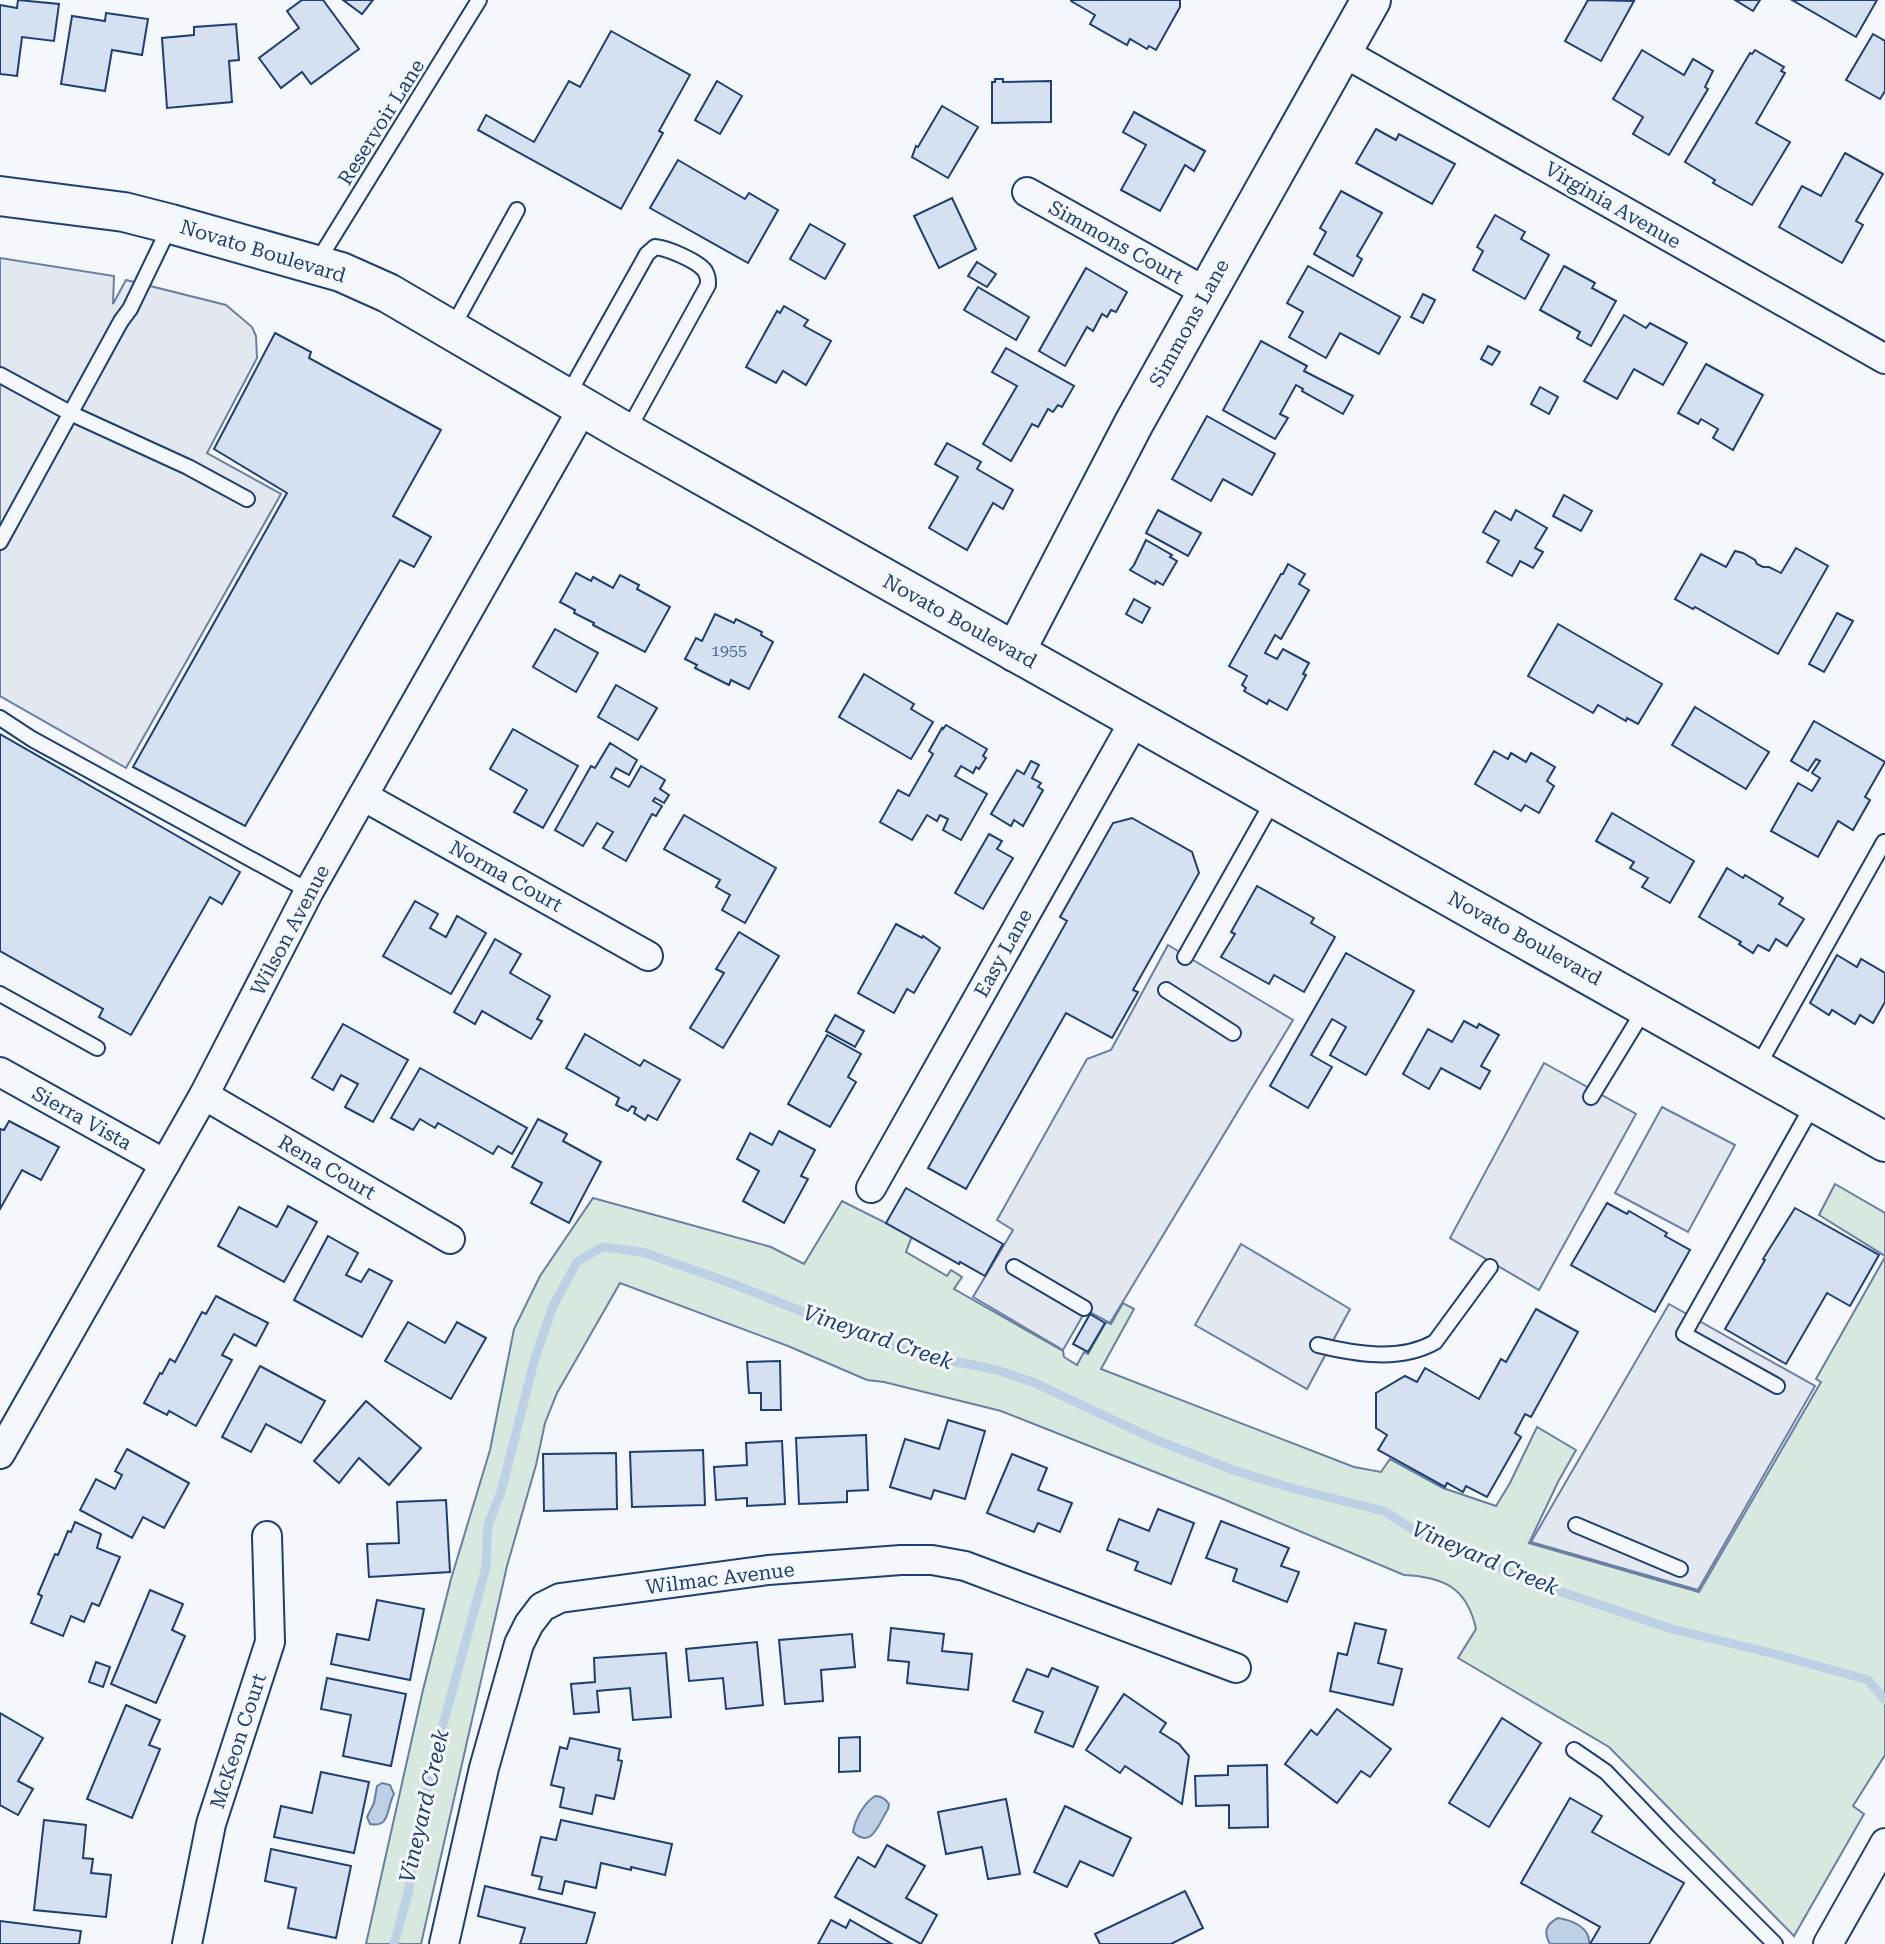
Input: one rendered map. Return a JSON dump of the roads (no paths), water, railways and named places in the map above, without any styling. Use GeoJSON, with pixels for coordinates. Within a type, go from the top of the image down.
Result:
{"type":"FeatureCollection","features":[{"type":"Feature","properties":{"kind":"main road","name":"Simmons Lane"},"geometry":{"type":"LineString","coordinates":[[1015,652],[1134,423],[1371,0]]}},
{"type":"Feature","properties":{"kind":"main road","name":"Novato Boulevard"},"geometry":{"type":"LineString","coordinates":[[0,196],[124,212],[341,272],[388,293],[627,433],[1885,1142]]}},
{"type":"Feature","properties":{"kind":"street","name":"Virginia Avenue"},"geometry":{"type":"LineString","coordinates":[[1341,51],[1885,359]]}},
{"type":"Feature","properties":{"kind":"street","name":"Simmons Court"},"geometry":{"type":"LineString","coordinates":[[1027,192],[1206,292]]}},
{"type":"Feature","properties":{"kind":"street","name":"Wilson Avenue"},"geometry":{"type":"LineString","coordinates":[[0,1454],[204,1095],[309,891],[575,402]]}},
{"type":"Feature","properties":{"kind":"street","name":"Easy Lane"},"geometry":{"type":"LineString","coordinates":[[871,1188],[1136,718]]}},
{"type":"Feature","properties":{"kind":"street","name":"Norma Court"},"geometry":{"type":"LineString","coordinates":[[363,796],[648,956]]}},
{"type":"Feature","properties":{"kind":"street","name":"Sierra Vista"},"geometry":{"type":"LineString","coordinates":[[0,1072],[165,1164]]}},
{"type":"Feature","properties":{"kind":"street","name":"Rena Court"},"geometry":{"type":"LineString","coordinates":[[204,1095],[450,1239]]}},
{"type":"Feature","properties":{"kind":"street","name":"McKeon Court"},"geometry":{"type":"LineString","coordinates":[[187,1944],[211,1824],[270,1642],[267,1536]]}},
{"type":"Feature","properties":{"kind":"street","name":"Wilmac Avenue"},"geometry":{"type":"LineString","coordinates":[[444,1944],[484,1768],[519,1644],[542,1607],[560,1598],[768,1570],[932,1560],[965,1566],[1236,1668]]}},
{"type":"Feature","properties":{"kind":"street"},"geometry":{"type":"LineString","coordinates":[[1828,1944],[1885,1843]]}},
{"type":"Feature","properties":{"kind":"lane","name":"Reservoir Lane"},"geometry":{"type":"LineString","coordinates":[[316,265],[479,0]]}},
{"type":"Feature","properties":{"kind":"lane"},"geometry":{"type":"LineString","coordinates":[[451,330],[517,210]]}},
{"type":"Feature","properties":{"kind":"lane"},"geometry":{"type":"LineString","coordinates":[[0,542],[130,309],[171,224]]}},
{"type":"Feature","properties":{"kind":"lane"},"geometry":{"type":"LineString","coordinates":[[575,402],[647,254],[655,247],[666,248],[702,268],[708,276],[708,285],[627,433]]}},
{"type":"Feature","properties":{"kind":"lane"},"geometry":{"type":"LineString","coordinates":[[0,375],[70,413],[188,467],[247,499]]}},
{"type":"Feature","properties":{"kind":"lane"},"geometry":{"type":"LineString","coordinates":[[0,718],[32,739],[309,891]]}},
{"type":"Feature","properties":{"kind":"lane"},"geometry":{"type":"LineString","coordinates":[[1185,957],[1275,797]]}},
{"type":"Feature","properties":{"kind":"lane"},"geometry":{"type":"LineString","coordinates":[[1757,1069],[1884,842]]}},
{"type":"Feature","properties":{"kind":"lane"},"geometry":{"type":"LineString","coordinates":[[1166,990],[1233,1033]]}},
{"type":"Feature","properties":{"kind":"lane"},"geometry":{"type":"LineString","coordinates":[[0,994],[97,1048]]}},
{"type":"Feature","properties":{"kind":"lane"},"geometry":{"type":"LineString","coordinates":[[1591,1097],[1646,1006]]}},
{"type":"Feature","properties":{"kind":"lane"},"geometry":{"type":"LineString","coordinates":[[1777,1386],[1684,1334],[1814,1101]]}},
{"type":"Feature","properties":{"kind":"lane"},"geometry":{"type":"LineString","coordinates":[[1014,1267],[1084,1308]]}},
{"type":"Feature","properties":{"kind":"lane"},"geometry":{"type":"LineString","coordinates":[[1318,1345],[1372,1354],[1422,1350],[1435,1342],[1490,1267]]}},
{"type":"Feature","properties":{"kind":"lane"},"geometry":{"type":"LineString","coordinates":[[1576,1525],[1680,1569]]}},
{"type":"Feature","properties":{"kind":"lane"},"geometry":{"type":"LineString","coordinates":[[1574,1750],[1606,1772],[1775,1944]]}},
{"type":"Feature","properties":{"kind":"water"},"geometry":{"type":"Polygon","coordinates":[[[382,1783],[390,1785],[394,1794],[385,1820],[370,1824],[367,1817],[377,1786],[382,1783]]]}},
{"type":"Feature","properties":{"kind":"water"},"geometry":{"type":"Polygon","coordinates":[[[875,1796],[889,1804],[888,1809],[870,1836],[860,1837],[853,1832],[856,1822],[875,1796]]]}},
{"type":"Feature","properties":{"kind":"water"},"geometry":{"type":"Polygon","coordinates":[[[1558,1918],[1584,1929],[1589,1944],[1550,1944],[1547,1929],[1558,1918]]]}},
{"type":"Feature","properties":{"kind":"waterway","name":"Vineyard Creek"},"geometry":{"type":"LineString","coordinates":[[394,1944],[408,1893],[429,1776],[486,1567],[488,1525],[501,1492],[535,1358],[553,1306],[577,1262],[602,1247],[642,1252],[914,1353],[997,1370],[1035,1383],[1154,1439],[1233,1470],[1384,1511],[1420,1534],[1556,1590],[1672,1629],[1868,1680],[1885,1700]]}}]}
